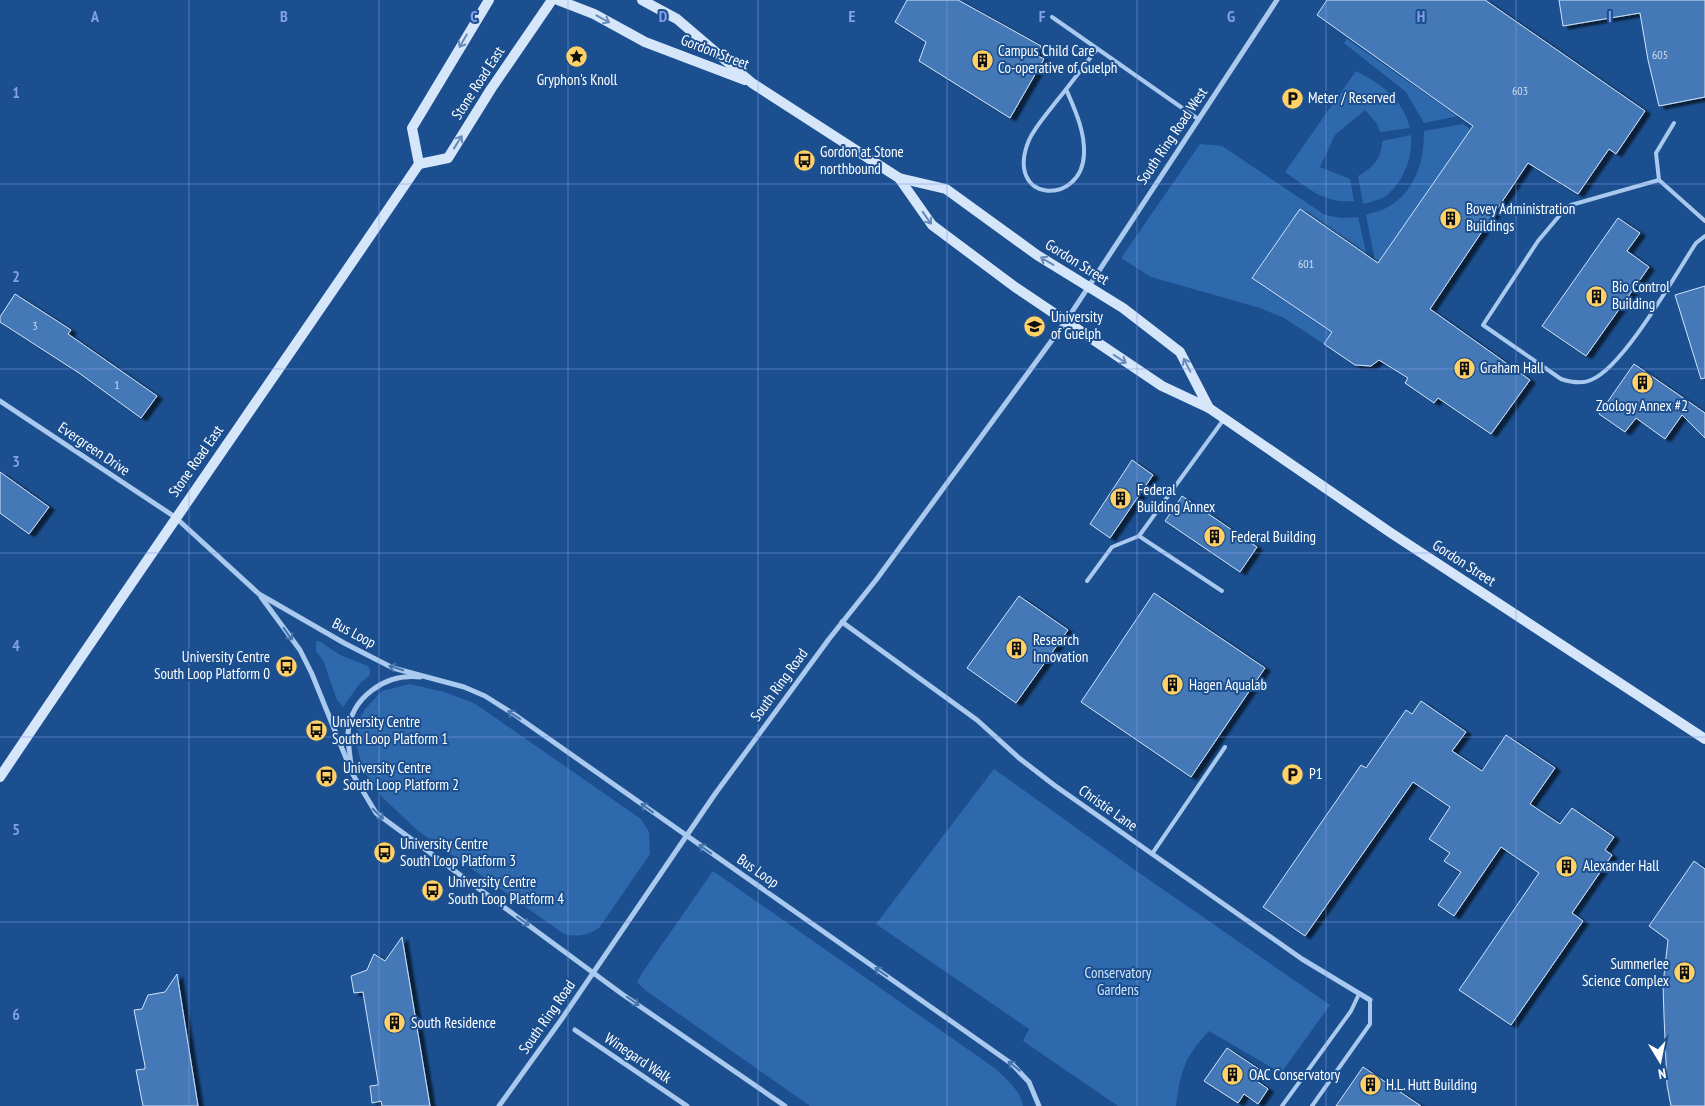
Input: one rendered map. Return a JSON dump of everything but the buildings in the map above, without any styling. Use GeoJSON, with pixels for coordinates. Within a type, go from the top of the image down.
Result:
{"type":"FeatureCollection","features":[{"type":"Feature","properties":{"kind":"main road","name":"Stone Road East"},"geometry":{"type":"LineString","coordinates":[[419,164],[412,128],[489,0]]}},
{"type":"Feature","properties":{"kind":"main road","name":"Stone Road East"},"geometry":{"type":"LineString","coordinates":[[0,777],[175,517],[419,164],[448,158],[491,89],[552,0]]}},
{"type":"Feature","properties":{"kind":"main road","name":"Gordon Street"},"geometry":{"type":"LineString","coordinates":[[558,0],[594,14],[645,42],[752,83]]}},
{"type":"Feature","properties":{"kind":"main road","name":"Gordon Street"},"geometry":{"type":"LineString","coordinates":[[642,0],[677,19],[752,83],[900,178],[946,188],[1037,255],[1123,308],[1180,352],[1209,408]]}},
{"type":"Feature","properties":{"kind":"main road","name":"Gordon Street"},"geometry":{"type":"LineString","coordinates":[[900,178],[932,225],[1015,287],[1162,386],[1209,408],[1391,534],[1705,739]]}},
{"type":"Feature","properties":{"kind":"street","name":"South Ring Road West"},"geometry":{"type":"LineString","coordinates":[[1089,286],[1277,0]]}},
{"type":"Feature","properties":{"kind":"street","name":"South Ring Road"},"geometry":{"type":"LineString","coordinates":[[499,1106],[594,972],[715,794],[842,622],[882,572],[1066,321],[1089,286]]}},
{"type":"Feature","properties":{"kind":"street","name":"Evergreen Drive"},"geometry":{"type":"LineString","coordinates":[[0,401],[175,517]]}},
{"type":"Feature","properties":{"kind":"street","name":"Bus Loop"},"geometry":{"type":"LineString","coordinates":[[175,517],[259,594],[300,650],[312,674],[352,773],[376,813],[594,972],[785,1106]]}},
{"type":"Feature","properties":{"kind":"street","name":"Bus Loop"},"geometry":{"type":"LineString","coordinates":[[259,594],[392,668],[443,680],[485,696],[515,715],[1012,1064],[1028,1082],[1039,1106]]}},
{"type":"Feature","properties":{"kind":"street","name":"Christie Lane"},"geometry":{"type":"LineString","coordinates":[[842,622],[977,720],[1019,758],[1054,785],[1302,959],[1370,1000]]}},
{"type":"Feature","properties":{"kind":"street","name":"Bus Loop"},"geometry":{"type":"LineString","coordinates":[[352,773],[348,735],[350,724],[362,700],[371,690],[397,678],[411,676],[443,680]]}},
{"type":"Feature","properties":{"kind":"street","name":"Winegard Walk"},"geometry":{"type":"LineString","coordinates":[[575,1030],[687,1106]]}},
{"type":"Feature","properties":{"kind":"lane"},"geometry":{"type":"LineString","coordinates":[[1052,18],[1198,119]]}},
{"type":"Feature","properties":{"kind":"lane"},"geometry":{"type":"LineString","coordinates":[[1066,89],[1083,132],[1083,162],[1077,176],[1070,183],[1053,191],[1042,191],[1035,188],[1029,181],[1025,164],[1026,153],[1038,126],[1066,89],[1098,49]]}},
{"type":"Feature","properties":{"kind":"lane"},"geometry":{"type":"LineString","coordinates":[[1674,123],[1656,153],[1659,180],[1705,221]]}},
{"type":"Feature","properties":{"kind":"lane"},"geometry":{"type":"LineString","coordinates":[[1659,180],[1576,204],[1565,209],[1538,241],[1483,325],[1561,379],[1573,383],[1591,381],[1621,357],[1696,243],[1705,236]]}},
{"type":"Feature","properties":{"kind":"lane"},"geometry":{"type":"LineString","coordinates":[[1087,581],[1112,548],[1139,536],[1224,419]]}},
{"type":"Feature","properties":{"kind":"lane"},"geometry":{"type":"LineString","coordinates":[[1139,536],[1222,591]]}},
{"type":"Feature","properties":{"kind":"lane"},"geometry":{"type":"LineString","coordinates":[[1152,854],[1225,747]]}},
{"type":"Feature","properties":{"kind":"lane"},"geometry":{"type":"LineString","coordinates":[[1282,1106],[1351,1011],[1359,994]]}},
{"type":"Feature","properties":{"kind":"lane"},"geometry":{"type":"LineString","coordinates":[[1312,1106],[1370,1024],[1370,1000]]}},
{"type":"Feature","properties":{"kind":"green space"},"geometry":{"type":"Polygon","coordinates":[[[1347,39],[1458,116],[1424,123],[1406,92],[1344,43],[1347,39]]]}},
{"type":"Feature","properties":{"kind":"green space"},"geometry":{"type":"Polygon","coordinates":[[[1356,71],[1374,81],[1390,94],[1402,109],[1410,128],[1380,132],[1377,124],[1365,110],[1335,135],[1320,167],[1350,179],[1354,201],[1334,200],[1317,194],[1285,172],[1356,71]]]}},
{"type":"Feature","properties":{"kind":"green space"},"geometry":{"type":"Polygon","coordinates":[[[1463,124],[1493,146],[1376,266],[1366,215],[1388,207],[1398,200],[1412,184],[1420,164],[1424,131],[1463,124]]]}},
{"type":"Feature","properties":{"kind":"green space"},"geometry":{"type":"Polygon","coordinates":[[[1411,135],[1409,160],[1398,183],[1386,196],[1363,204],[1358,176],[1376,162],[1382,147],[1382,141],[1411,135]]]}},
{"type":"Feature","properties":{"kind":"green space"},"geometry":{"type":"Polygon","coordinates":[[[1200,144],[1222,146],[1325,215],[1342,218],[1358,217],[1369,265],[1340,280],[1360,251],[1300,209],[1252,277],[1313,319],[1349,303],[1324,344],[1284,318],[1260,308],[1151,277],[1121,258],[1200,144]]]}},
{"type":"Feature","properties":{"kind":"green space"},"geometry":{"type":"Polygon","coordinates":[[[316,641],[319,641],[340,655],[368,666],[370,669],[370,675],[360,683],[343,707],[337,700],[323,660],[316,651],[316,641]]]}},
{"type":"Feature","properties":{"kind":"green space"},"geometry":{"type":"Polygon","coordinates":[[[410,684],[444,692],[474,703],[641,819],[649,832],[650,854],[599,928],[582,935],[564,934],[417,830],[383,798],[363,770],[356,743],[358,721],[365,709],[382,691],[410,684]]]}},
{"type":"Feature","properties":{"kind":"green space","name":"Conservatory Gardens"},"geometry":{"type":"Polygon","coordinates":[[[994,769],[1135,870],[1330,1005],[1281,1073],[1209,1031],[1194,1049],[1185,1065],[1176,1106],[1118,1106],[1023,1041],[1029,1029],[876,924],[994,769]]]}},
{"type":"Feature","properties":{"kind":"green space"},"geometry":{"type":"Polygon","coordinates":[[[713,871],[996,1069],[1016,1090],[1023,1106],[810,1106],[645,990],[637,982],[642,973],[713,871]]]}},
{"type":"Feature","properties":{"kind":"place","name":"Gryphon's Knoll"},"geometry":{"type":"Point","coordinates":[577,57]}},
{"type":"Feature","properties":{"kind":"place","name":"Campus Child Care Co-operative of Guelph"},"geometry":{"type":"Point","coordinates":[982,60]}},
{"type":"Feature","properties":{"kind":"place","name":"Meter / Reserved"},"geometry":{"type":"Point","coordinates":[1292,98]}},
{"type":"Feature","properties":{"kind":"place","name":"Gordon at Stone northbound"},"geometry":{"type":"Point","coordinates":[804,161]}},
{"type":"Feature","properties":{"kind":"place","name":"Bovey Administration Buildings"},"geometry":{"type":"Point","coordinates":[1450,218]}},
{"type":"Feature","properties":{"kind":"place","name":"Bio Control Building"},"geometry":{"type":"Point","coordinates":[1596,296]}},
{"type":"Feature","properties":{"kind":"place","name":"University of Guelph"},"geometry":{"type":"Point","coordinates":[1035,326]}},
{"type":"Feature","properties":{"kind":"place","name":"Graham Hall"},"geometry":{"type":"Point","coordinates":[1464,368]}},
{"type":"Feature","properties":{"kind":"place","name":"Zoology Annex #2"},"geometry":{"type":"Point","coordinates":[1642,383]}},
{"type":"Feature","properties":{"kind":"place","name":"Federal Building Annex"},"geometry":{"type":"Point","coordinates":[1121,499]}},
{"type":"Feature","properties":{"kind":"place","name":"Federal Building"},"geometry":{"type":"Point","coordinates":[1215,537]}},
{"type":"Feature","properties":{"kind":"place","name":"Research Innovation"},"geometry":{"type":"Point","coordinates":[1017,649]}},
{"type":"Feature","properties":{"kind":"place","name":"University Centre South Loop Platform 0"},"geometry":{"type":"Point","coordinates":[286,666]}},
{"type":"Feature","properties":{"kind":"place","name":"Hagen Aqualab"},"geometry":{"type":"Point","coordinates":[1173,685]}},
{"type":"Feature","properties":{"kind":"place","name":"University Centre South Loop Platform 1"},"geometry":{"type":"Point","coordinates":[316,731]}},
{"type":"Feature","properties":{"kind":"place","name":"P1"},"geometry":{"type":"Point","coordinates":[1293,774]}},
{"type":"Feature","properties":{"kind":"place","name":"University Centre South Loop Platform 2"},"geometry":{"type":"Point","coordinates":[327,777]}},
{"type":"Feature","properties":{"kind":"place","name":"University Centre South Loop Platform 3"},"geometry":{"type":"Point","coordinates":[384,853]}},
{"type":"Feature","properties":{"kind":"place","name":"Alexander Hall"},"geometry":{"type":"Point","coordinates":[1567,866]}},
{"type":"Feature","properties":{"kind":"place","name":"University Centre South Loop Platform 4"},"geometry":{"type":"Point","coordinates":[432,891]}},
{"type":"Feature","properties":{"kind":"place","name":"Summerlee Science Complex"},"geometry":{"type":"Point","coordinates":[1685,973]}},
{"type":"Feature","properties":{"kind":"place","name":"South Residence"},"geometry":{"type":"Point","coordinates":[395,1023]}},
{"type":"Feature","properties":{"kind":"place","name":"OAC Conservatory"},"geometry":{"type":"Point","coordinates":[1233,1075]}},
{"type":"Feature","properties":{"kind":"place","name":"H.L. Hutt Building"},"geometry":{"type":"Point","coordinates":[1370,1085]}}]}
